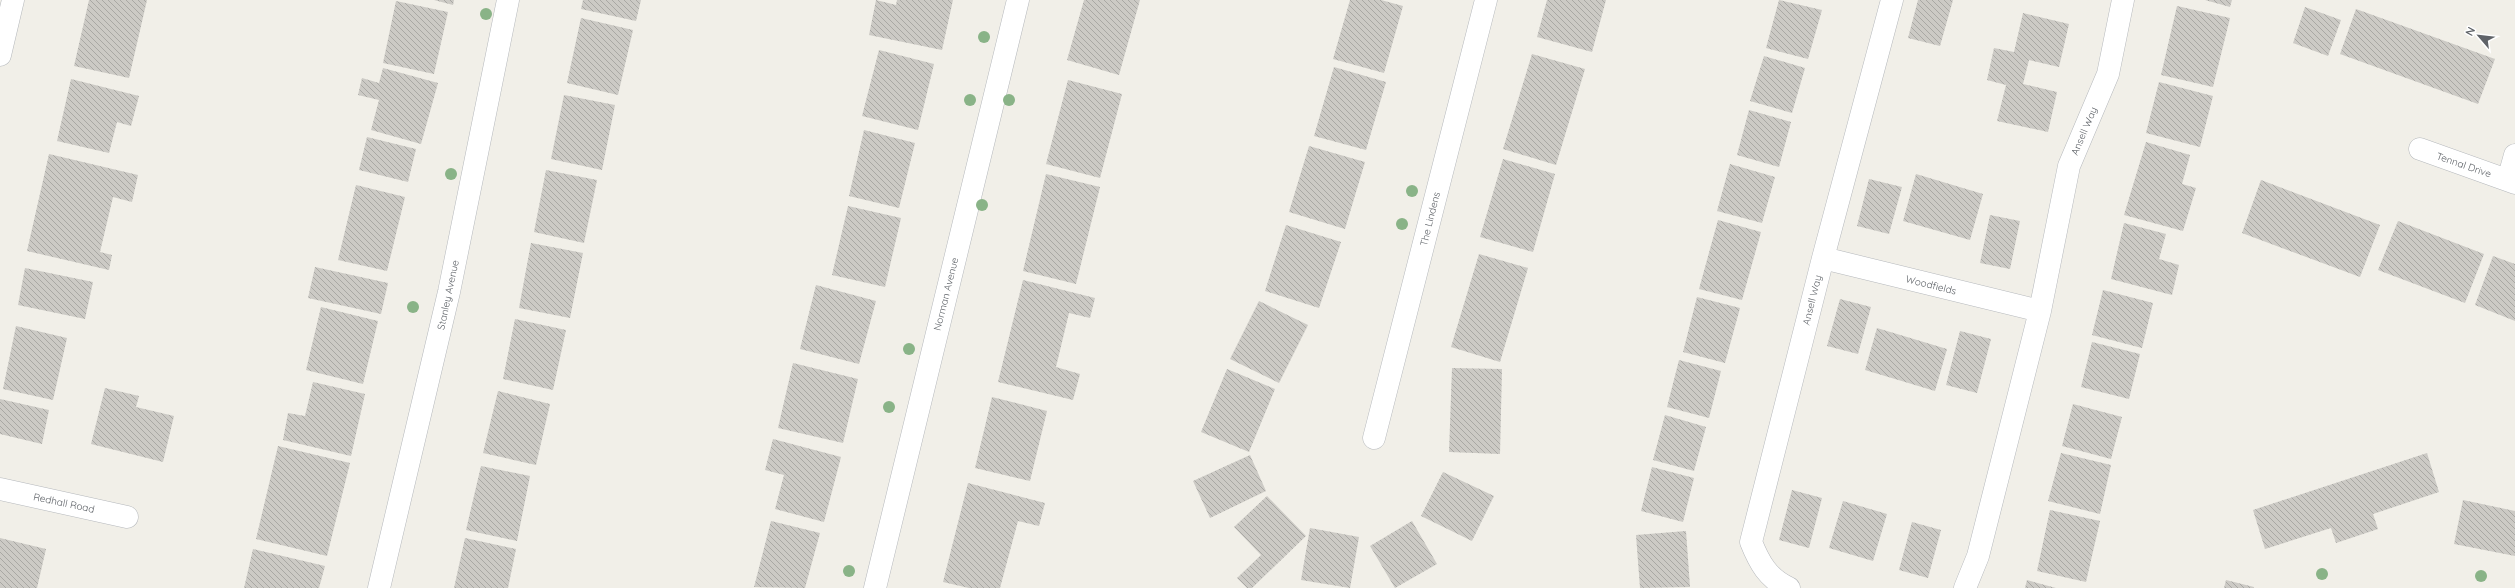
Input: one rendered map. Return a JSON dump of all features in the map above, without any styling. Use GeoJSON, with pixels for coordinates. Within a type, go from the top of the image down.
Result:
{"type":"FeatureCollection","features":[{"type":"Feature","properties":{"kind":"street"},"geometry":{"type":"LineString","coordinates":[[0,55],[12,0]]}},
{"type":"Feature","properties":{"kind":"street","name":"Stanley Avenue"},"geometry":{"type":"LineString","coordinates":[[378,588],[449,292],[508,0]]}},
{"type":"Feature","properties":{"kind":"street","name":"Norman Avenue"},"geometry":{"type":"LineString","coordinates":[[875,588],[1018,0]]}},
{"type":"Feature","properties":{"kind":"street","name":"The Lindens"},"geometry":{"type":"LineString","coordinates":[[1374,438],[1486,0]]}},
{"type":"Feature","properties":{"kind":"street","name":"Ansell Way"},"geometry":{"type":"LineString","coordinates":[[1789,588],[1778,583],[1761,565],[1751,542],[1823,258],[1892,0]]}},
{"type":"Feature","properties":{"kind":"street","name":"Ansell Way"},"geometry":{"type":"LineString","coordinates":[[1965,588],[1978,556],[2040,311],[2069,166],[2108,74],[2122,0]]}},
{"type":"Feature","properties":{"kind":"street","name":"Tennal Drive"},"geometry":{"type":"LineString","coordinates":[[2420,149],[2511,182],[2515,155]]}},
{"type":"Feature","properties":{"kind":"street","name":"Woodfields"},"geometry":{"type":"LineString","coordinates":[[1823,258],[2040,311]]}},
{"type":"Feature","properties":{"kind":"street","name":"Redhall Road"},"geometry":{"type":"LineString","coordinates":[[0,489],[128,517]]}},
{"type":"Feature","properties":{"kind":"building"},"geometry":{"type":"Polygon","coordinates":[[[89,0],[147,0],[129,78],[74,66],[89,0]]]}},
{"type":"Feature","properties":{"kind":"building"},"geometry":{"type":"Polygon","coordinates":[[[434,0],[454,0],[453,5],[434,0]]]}},
{"type":"Feature","properties":{"kind":"building"},"geometry":{"type":"Polygon","coordinates":[[[583,0],[641,0],[636,21],[581,9],[583,0]]]}},
{"type":"Feature","properties":{"kind":"building"},"geometry":{"type":"Polygon","coordinates":[[[876,0],[896,5],[897,0],[953,0],[942,50],[869,35],[876,0]]]}},
{"type":"Feature","properties":{"kind":"building"},"geometry":{"type":"Polygon","coordinates":[[[1084,0],[1140,0],[1119,75],[1067,60],[1084,0]]]}},
{"type":"Feature","properties":{"kind":"building"},"geometry":{"type":"Polygon","coordinates":[[[1350,0],[1381,0],[1403,6],[1384,73],[1333,59],[1350,0]]]}},
{"type":"Feature","properties":{"kind":"building"},"geometry":{"type":"Polygon","coordinates":[[[1547,0],[1606,0],[1592,52],[1537,37],[1547,0]]]}},
{"type":"Feature","properties":{"kind":"building"},"geometry":{"type":"Polygon","coordinates":[[[1779,0],[1822,10],[1808,59],[1766,48],[1779,0]]]}},
{"type":"Feature","properties":{"kind":"building"},"geometry":{"type":"Polygon","coordinates":[[[1918,0],[1953,0],[1940,46],[1908,38],[1918,0]]]}},
{"type":"Feature","properties":{"kind":"building"},"geometry":{"type":"Polygon","coordinates":[[[2205,0],[2232,0],[2230,7],[2205,0]]]}},
{"type":"Feature","properties":{"kind":"building"},"geometry":{"type":"Polygon","coordinates":[[[396,1],[448,12],[434,74],[383,63],[396,1]]]}},
{"type":"Feature","properties":{"kind":"building"},"geometry":{"type":"Polygon","coordinates":[[[2177,6],[2230,18],[2213,87],[2161,75],[2177,6]]]}},
{"type":"Feature","properties":{"kind":"building"},"geometry":{"type":"Polygon","coordinates":[[[2305,7],[2341,20],[2328,56],[2293,43],[2305,7]]]}},
{"type":"Feature","properties":{"kind":"building"},"geometry":{"type":"Polygon","coordinates":[[[2356,9],[2495,59],[2478,104],[2340,54],[2356,9]]]}},
{"type":"Feature","properties":{"kind":"building"},"geometry":{"type":"Polygon","coordinates":[[[2023,13],[2069,24],[2059,67],[2029,60],[2023,84],[2057,92],[2048,132],[1997,121],[2006,85],[1987,80],[1994,48],[2014,52],[2023,13]]]}},
{"type":"Feature","properties":{"kind":"building"},"geometry":{"type":"Polygon","coordinates":[[[581,18],[633,30],[618,95],[567,83],[581,18]]]}},
{"type":"Feature","properties":{"kind":"building"},"geometry":{"type":"Polygon","coordinates":[[[879,50],[934,64],[918,130],[862,116],[879,50]]]}},
{"type":"Feature","properties":{"kind":"building"},"geometry":{"type":"Polygon","coordinates":[[[1532,54],[1585,69],[1556,165],[1503,149],[1532,54]]]}},
{"type":"Feature","properties":{"kind":"building"},"geometry":{"type":"Polygon","coordinates":[[[1764,56],[1805,68],[1792,113],[1750,101],[1764,56]]]}},
{"type":"Feature","properties":{"kind":"building"},"geometry":{"type":"Polygon","coordinates":[[[1334,67],[1386,82],[1366,150],[1314,136],[1334,67]]]}},
{"type":"Feature","properties":{"kind":"building"},"geometry":{"type":"Polygon","coordinates":[[[383,68],[438,83],[421,144],[371,130],[379,100],[358,95],[362,78],[379,83],[383,68]]]}},
{"type":"Feature","properties":{"kind":"building"},"geometry":{"type":"Polygon","coordinates":[[[71,79],[139,96],[131,126],[117,122],[109,153],[57,141],[71,79]]]}},
{"type":"Feature","properties":{"kind":"building"},"geometry":{"type":"Polygon","coordinates":[[[1068,80],[1122,94],[1100,178],[1046,164],[1068,80]]]}},
{"type":"Feature","properties":{"kind":"building"},"geometry":{"type":"Polygon","coordinates":[[[2159,82],[2213,96],[2200,147],[2146,133],[2159,82]]]}},
{"type":"Feature","properties":{"kind":"building"},"geometry":{"type":"Polygon","coordinates":[[[564,95],[615,105],[602,170],[551,159],[564,95]]]}},
{"type":"Feature","properties":{"kind":"building"},"geometry":{"type":"Polygon","coordinates":[[[1749,110],[1791,122],[1779,167],[1737,155],[1749,110]]]}},
{"type":"Feature","properties":{"kind":"building"},"geometry":{"type":"Polygon","coordinates":[[[864,130],[915,143],[899,208],[849,196],[864,130]]]}},
{"type":"Feature","properties":{"kind":"building"},"geometry":{"type":"Polygon","coordinates":[[[367,137],[416,149],[408,182],[359,170],[367,137]]]}},
{"type":"Feature","properties":{"kind":"building"},"geometry":{"type":"Polygon","coordinates":[[[2146,142],[2190,155],[2182,184],[2196,188],[2183,231],[2124,215],[2146,142]]]}},
{"type":"Feature","properties":{"kind":"building"},"geometry":{"type":"Polygon","coordinates":[[[1309,146],[1365,162],[1345,229],[1289,212],[1309,146]]]}},
{"type":"Feature","properties":{"kind":"building"},"geometry":{"type":"Polygon","coordinates":[[[49,154],[138,175],[132,202],[113,197],[100,252],[112,255],[109,270],[27,251],[49,154]]]}},
{"type":"Feature","properties":{"kind":"building"},"geometry":{"type":"Polygon","coordinates":[[[1503,159],[1555,174],[1533,252],[1480,237],[1503,159]]]}},
{"type":"Feature","properties":{"kind":"building"},"geometry":{"type":"Polygon","coordinates":[[[1730,164],[1775,177],[1762,223],[1717,211],[1730,164]]]}},
{"type":"Feature","properties":{"kind":"building"},"geometry":{"type":"Polygon","coordinates":[[[546,170],[597,180],[584,243],[534,232],[546,170]]]}},
{"type":"Feature","properties":{"kind":"building"},"geometry":{"type":"Polygon","coordinates":[[[1046,174],[1100,187],[1076,284],[1023,271],[1046,174]]]}},
{"type":"Feature","properties":{"kind":"building"},"geometry":{"type":"Polygon","coordinates":[[[1916,174],[1983,194],[1970,240],[1903,221],[1916,174]]]}},
{"type":"Feature","properties":{"kind":"building"},"geometry":{"type":"Polygon","coordinates":[[[1869,179],[1902,187],[1889,234],[1857,226],[1869,179]]]}},
{"type":"Feature","properties":{"kind":"building"},"geometry":{"type":"Polygon","coordinates":[[[2261,180],[2380,225],[2360,277],[2242,233],[2261,180]]]}},
{"type":"Feature","properties":{"kind":"building"},"geometry":{"type":"Polygon","coordinates":[[[356,185],[405,197],[387,271],[338,260],[356,185]]]}},
{"type":"Feature","properties":{"kind":"building"},"geometry":{"type":"Polygon","coordinates":[[[848,206],[901,218],[885,287],[832,275],[848,206]]]}},
{"type":"Feature","properties":{"kind":"building"},"geometry":{"type":"Polygon","coordinates":[[[1990,215],[2020,221],[2010,269],[1980,263],[1990,215]]]}},
{"type":"Feature","properties":{"kind":"building"},"geometry":{"type":"Polygon","coordinates":[[[1718,220],[1761,232],[1742,300],[1699,289],[1718,220]]]}},
{"type":"Feature","properties":{"kind":"building"},"geometry":{"type":"Polygon","coordinates":[[[2398,221],[2484,254],[2465,303],[2378,270],[2398,221]]]}},
{"type":"Feature","properties":{"kind":"building"},"geometry":{"type":"Polygon","coordinates":[[[2124,223],[2166,234],[2159,259],[2179,265],[2172,295],[2111,279],[2124,223]]]}},
{"type":"Feature","properties":{"kind":"building"},"geometry":{"type":"Polygon","coordinates":[[[1286,225],[1341,242],[1319,308],[1265,291],[1286,225]]]}},
{"type":"Feature","properties":{"kind":"building"},"geometry":{"type":"Polygon","coordinates":[[[531,243],[583,253],[570,318],[519,308],[531,243]]]}},
{"type":"Feature","properties":{"kind":"building"},"geometry":{"type":"Polygon","coordinates":[[[1479,254],[1528,268],[1500,362],[1451,347],[1479,254]]]}},
{"type":"Feature","properties":{"kind":"building"},"geometry":{"type":"Polygon","coordinates":[[[2493,256],[2515,264],[2515,321],[2475,305],[2493,256]]]}},
{"type":"Feature","properties":{"kind":"building"},"geometry":{"type":"Polygon","coordinates":[[[315,267],[388,283],[381,314],[308,298],[315,267]]]}},
{"type":"Feature","properties":{"kind":"building"},"geometry":{"type":"Polygon","coordinates":[[[25,268],[93,282],[85,319],[18,305],[25,268]]]}},
{"type":"Feature","properties":{"kind":"building"},"geometry":{"type":"Polygon","coordinates":[[[1023,280],[1095,298],[1090,318],[1069,313],[1056,367],[1080,374],[1073,400],[998,382],[1023,280]]]}},
{"type":"Feature","properties":{"kind":"building"},"geometry":{"type":"Polygon","coordinates":[[[816,285],[876,301],[859,364],[800,349],[816,285]]]}},
{"type":"Feature","properties":{"kind":"building"},"geometry":{"type":"Polygon","coordinates":[[[2103,290],[2153,303],[2142,348],[2092,335],[2103,290]]]}},
{"type":"Feature","properties":{"kind":"building"},"geometry":{"type":"Polygon","coordinates":[[[1697,297],[1740,308],[1725,363],[1683,352],[1697,297]]]}},
{"type":"Feature","properties":{"kind":"building"},"geometry":{"type":"Polygon","coordinates":[[[1840,299],[1871,307],[1858,354],[1827,346],[1840,299]]]}},
{"type":"Feature","properties":{"kind":"building"},"geometry":{"type":"Polygon","coordinates":[[[1259,301],[1308,325],[1279,383],[1230,359],[1259,301]]]}},
{"type":"Feature","properties":{"kind":"building"},"geometry":{"type":"Polygon","coordinates":[[[321,307],[378,321],[363,384],[306,370],[321,307]]]}},
{"type":"Feature","properties":{"kind":"building"},"geometry":{"type":"Polygon","coordinates":[[[515,319],[566,330],[553,390],[503,379],[515,319]]]}},
{"type":"Feature","properties":{"kind":"building"},"geometry":{"type":"Polygon","coordinates":[[[16,326],[67,338],[53,400],[3,389],[16,326]]]}},
{"type":"Feature","properties":{"kind":"building"},"geometry":{"type":"Polygon","coordinates":[[[1877,328],[1947,349],[1935,391],[1865,370],[1877,328]]]}},
{"type":"Feature","properties":{"kind":"building"},"geometry":{"type":"Polygon","coordinates":[[[1960,331],[1991,339],[1977,393],[1946,385],[1960,331]]]}},
{"type":"Feature","properties":{"kind":"building"},"geometry":{"type":"Polygon","coordinates":[[[2092,342],[2140,354],[2129,399],[2081,387],[2092,342]]]}},
{"type":"Feature","properties":{"kind":"building"},"geometry":{"type":"Polygon","coordinates":[[[1679,360],[1721,371],[1709,418],[1667,407],[1679,360]]]}},
{"type":"Feature","properties":{"kind":"building"},"geometry":{"type":"Polygon","coordinates":[[[793,363],[858,379],[843,443],[778,428],[793,363]]]}},
{"type":"Feature","properties":{"kind":"building"},"geometry":{"type":"Polygon","coordinates":[[[1452,368],[1502,369],[1500,454],[1449,452],[1452,368]]]}},
{"type":"Feature","properties":{"kind":"building"},"geometry":{"type":"Polygon","coordinates":[[[1227,369],[1275,389],[1249,452],[1201,432],[1227,369]]]}},
{"type":"Feature","properties":{"kind":"building"},"geometry":{"type":"Polygon","coordinates":[[[313,382],[365,394],[351,456],[283,440],[288,413],[305,416],[313,382]]]}},
{"type":"Feature","properties":{"kind":"building"},"geometry":{"type":"Polygon","coordinates":[[[105,388],[139,396],[136,407],[174,416],[163,462],[91,444],[105,388]]]}},
{"type":"Feature","properties":{"kind":"building"},"geometry":{"type":"Polygon","coordinates":[[[498,391],[550,404],[536,465],[483,453],[498,391]]]}},
{"type":"Feature","properties":{"kind":"building"},"geometry":{"type":"Polygon","coordinates":[[[992,397],[1047,411],[1030,481],[975,468],[992,397]]]}},
{"type":"Feature","properties":{"kind":"building"},"geometry":{"type":"Polygon","coordinates":[[[0,399],[49,410],[42,444],[0,434],[0,399]]]}},
{"type":"Feature","properties":{"kind":"building"},"geometry":{"type":"Polygon","coordinates":[[[2073,404],[2122,417],[2111,459],[2062,446],[2073,404]]]}},
{"type":"Feature","properties":{"kind":"building"},"geometry":{"type":"Polygon","coordinates":[[[1665,415],[1706,427],[1694,471],[1653,460],[1665,415]]]}},
{"type":"Feature","properties":{"kind":"building"},"geometry":{"type":"Polygon","coordinates":[[[773,439],[841,457],[824,522],[775,509],[784,475],[765,470],[773,439]]]}},
{"type":"Feature","properties":{"kind":"building"},"geometry":{"type":"Polygon","coordinates":[[[278,446],[350,463],[327,556],[256,539],[278,446]]]}},
{"type":"Feature","properties":{"kind":"building"},"geometry":{"type":"Polygon","coordinates":[[[2061,453],[2111,465],[2100,514],[2048,501],[2061,453]]]}},
{"type":"Feature","properties":{"kind":"building"},"geometry":{"type":"Polygon","coordinates":[[[2427,453],[2439,492],[2373,514],[2378,529],[2336,543],[2331,528],[2265,549],[2253,510],[2427,453]]]}},
{"type":"Feature","properties":{"kind":"building"},"geometry":{"type":"Polygon","coordinates":[[[1250,455],[1266,491],[1210,518],[1193,481],[1250,455]]]}},
{"type":"Feature","properties":{"kind":"building"},"geometry":{"type":"Polygon","coordinates":[[[481,466],[530,476],[517,541],[466,530],[481,466]]]}},
{"type":"Feature","properties":{"kind":"building"},"geometry":{"type":"Polygon","coordinates":[[[1652,467],[1694,478],[1683,522],[1641,511],[1652,467]]]}},
{"type":"Feature","properties":{"kind":"building"},"geometry":{"type":"Polygon","coordinates":[[[1443,472],[1494,496],[1472,541],[1421,516],[1443,472]]]}},
{"type":"Feature","properties":{"kind":"building"},"geometry":{"type":"Polygon","coordinates":[[[968,483],[1045,503],[1039,526],[1018,521],[1000,588],[969,588],[943,582],[968,483]]]}},
{"type":"Feature","properties":{"kind":"building"},"geometry":{"type":"Polygon","coordinates":[[[1792,490],[1822,498],[1809,548],[1779,540],[1792,490]]]}},
{"type":"Feature","properties":{"kind":"building"},"geometry":{"type":"Polygon","coordinates":[[[1267,496],[1306,536],[1252,588],[1247,588],[1237,578],[1261,555],[1234,527],[1267,496]]]}},
{"type":"Feature","properties":{"kind":"building"},"geometry":{"type":"Polygon","coordinates":[[[2463,500],[2515,511],[2515,556],[2454,544],[2463,500]]]}},
{"type":"Feature","properties":{"kind":"building"},"geometry":{"type":"Polygon","coordinates":[[[1843,501],[1887,514],[1873,561],[1829,548],[1843,501]]]}},
{"type":"Feature","properties":{"kind":"building"},"geometry":{"type":"Polygon","coordinates":[[[2050,510],[2100,521],[2086,582],[2037,571],[2050,510]]]}},
{"type":"Feature","properties":{"kind":"building"},"geometry":{"type":"Polygon","coordinates":[[[771,521],[820,533],[805,588],[754,587],[771,521]]]}},
{"type":"Feature","properties":{"kind":"building"},"geometry":{"type":"Polygon","coordinates":[[[1412,521],[1437,564],[1395,588],[1370,546],[1412,521]]]}},
{"type":"Feature","properties":{"kind":"building"},"geometry":{"type":"Polygon","coordinates":[[[1912,522],[1941,530],[1928,578],[1899,570],[1912,522]]]}},
{"type":"Feature","properties":{"kind":"building"},"geometry":{"type":"Polygon","coordinates":[[[1310,528],[1359,537],[1350,588],[1301,580],[1310,528]]]}},
{"type":"Feature","properties":{"kind":"building"},"geometry":{"type":"Polygon","coordinates":[[[1686,531],[1690,587],[1640,588],[1636,535],[1686,531]]]}},
{"type":"Feature","properties":{"kind":"building"},"geometry":{"type":"Polygon","coordinates":[[[0,538],[46,549],[37,588],[0,588],[0,538]]]}},
{"type":"Feature","properties":{"kind":"building"},"geometry":{"type":"Polygon","coordinates":[[[465,538],[516,549],[508,588],[454,588],[465,538]]]}},
{"type":"Feature","properties":{"kind":"building"},"geometry":{"type":"Polygon","coordinates":[[[253,549],[325,566],[319,588],[244,588],[253,549]]]}},
{"type":"Feature","properties":{"kind":"building"},"geometry":{"type":"Polygon","coordinates":[[[2027,580],[2056,588],[2025,588],[2027,580]]]}},
{"type":"Feature","properties":{"kind":"building"},"geometry":{"type":"Polygon","coordinates":[[[2226,580],[2254,587],[2254,588],[2224,588],[2226,580]]]}}]}
